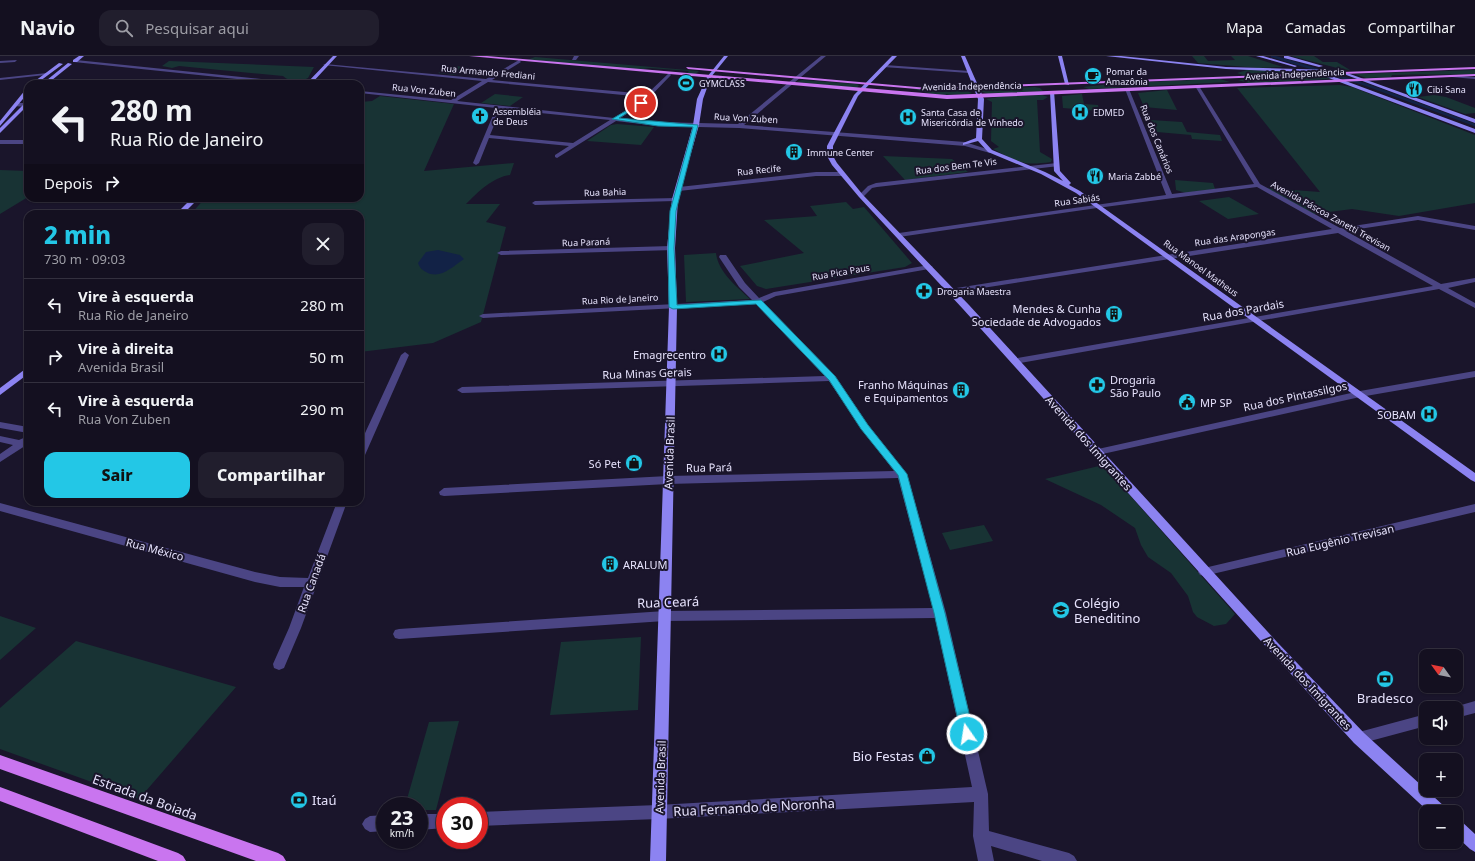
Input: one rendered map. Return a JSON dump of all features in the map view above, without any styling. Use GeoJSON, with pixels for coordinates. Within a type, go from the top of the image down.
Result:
{"type":"FeatureCollection","features":[{"type":"Feature","properties":{"kind":"main road"},"geometry":{"type":"LineString","coordinates":[[49,80],[73,61],[82,56]]}},
{"type":"Feature","properties":{"kind":"main road"},"geometry":{"type":"LineString","coordinates":[[312,80],[335,56]]}},
{"type":"Feature","properties":{"kind":"main road","name":"Avenida Independência"},"geometry":{"type":"LineString","coordinates":[[471,56],[501,59],[520,58],[528,61],[669,74],[711,74],[796,78],[928,89],[1233,77],[1311,72],[1322,74],[1342,72],[1474,69]]}},
{"type":"Feature","properties":{"kind":"main road"},"geometry":{"type":"LineString","coordinates":[[501,59],[514,56]]}},
{"type":"Feature","properties":{"kind":"main road"},"geometry":{"type":"LineString","coordinates":[[528,61],[524,59],[530,56]]}},
{"type":"Feature","properties":{"kind":"main road","name":"Avenida Brasil"},"geometry":{"type":"LineString","coordinates":[[658,861],[658,812],[673,307],[671,248],[675,199],[696,125],[700,99],[711,74],[726,56]]}},
{"type":"Feature","properties":{"kind":"main road","name":"Avenida dos Imigrantes"},"geometry":{"type":"LineString","coordinates":[[894,56],[860,90],[830,146],[830,156],[842,174],[861,196],[900,235],[1098,452],[1204,572],[1359,738],[1432,805]]}},
{"type":"Feature","properties":{"kind":"main road"},"geometry":{"type":"LineString","coordinates":[[963,56],[974,87],[980,96],[979,139]]}},
{"type":"Feature","properties":{"kind":"main road"},"geometry":{"type":"LineString","coordinates":[[1041,85],[1052,92],[1060,90],[1067,84],[1060,56]]}},
{"type":"Feature","properties":{"kind":"main road"},"geometry":{"type":"LineString","coordinates":[[1108,56],[1226,68],[1303,70]]}},
{"type":"Feature","properties":{"kind":"main road"},"geometry":{"type":"LineString","coordinates":[[1258,56],[1311,72]]}},
{"type":"Feature","properties":{"kind":"main road"},"geometry":{"type":"LineString","coordinates":[[1282,56],[1364,79],[1475,121]]}},
{"type":"Feature","properties":{"kind":"main road"},"geometry":{"type":"LineString","coordinates":[[566,58],[577,58]]}},
{"type":"Feature","properties":{"kind":"main road"},"geometry":{"type":"LineString","coordinates":[[38,80],[63,63],[73,61]]}},
{"type":"Feature","properties":{"kind":"main road"},"geometry":{"type":"LineString","coordinates":[[63,63],[73,61]]}},
{"type":"Feature","properties":{"kind":"main road"},"geometry":{"type":"LineString","coordinates":[[1286,64],[1311,72],[1342,72]]}},
{"type":"Feature","properties":{"kind":"main road","name":"Avenida Independência"},"geometry":{"type":"LineString","coordinates":[[679,68],[699,69],[711,74],[788,84],[925,96],[980,96],[1091,90],[1475,76]]}},
{"type":"Feature","properties":{"kind":"main road"},"geometry":{"type":"LineString","coordinates":[[1226,68],[1235,81],[1248,84]]}},
{"type":"Feature","properties":{"kind":"main road"},"geometry":{"type":"LineString","coordinates":[[699,69],[711,74]]}},
{"type":"Feature","properties":{"kind":"main road"},"geometry":{"type":"LineString","coordinates":[[1322,74],[1342,80],[1475,131]]}},
{"type":"Feature","properties":{"kind":"main road"},"geometry":{"type":"LineString","coordinates":[[1091,90],[1081,86],[1117,82]]}},
{"type":"Feature","properties":{"kind":"main road"},"geometry":{"type":"LineString","coordinates":[[1052,92],[1057,171],[1061,177],[1078,192]]}},
{"type":"Feature","properties":{"kind":"main road"},"geometry":{"type":"LineString","coordinates":[[0,124],[24,95]]}},
{"type":"Feature","properties":{"kind":"main road"},"geometry":{"type":"LineString","coordinates":[[0,131],[24,107]]}},
{"type":"Feature","properties":{"kind":"main road","name":"Rua Von Zuben"},"geometry":{"type":"LineString","coordinates":[[965,144],[979,139]]}},
{"type":"Feature","properties":{"kind":"main road","name":"Rua Manoel Matheus"},"geometry":{"type":"LineString","coordinates":[[979,139],[990,151],[1043,173],[1078,192],[1255,318],[1475,478]]}},
{"type":"Feature","properties":{"kind":"main road"},"geometry":{"type":"LineString","coordinates":[[184,210],[192,202]]}},
{"type":"Feature","properties":{"kind":"main road"},"geometry":{"type":"LineString","coordinates":[[0,392],[24,373]]}},
{"type":"Feature","properties":{"kind":"main road","name":"Estrada da Boiada"},"geometry":{"type":"LineString","coordinates":[[0,762],[278,861]]}},
{"type":"Feature","properties":{"kind":"main road"},"geometry":{"type":"LineString","coordinates":[[0,794],[178,861]]}},
{"type":"Feature","properties":{"kind":"main road"},"geometry":{"type":"LineString","coordinates":[[1463,833],[1475,844]]}},
{"type":"Feature","properties":{"kind":"street"},"geometry":{"type":"LineString","coordinates":[[739,126],[788,84],[824,56]]}},
{"type":"Feature","properties":{"kind":"street"},"geometry":{"type":"LineString","coordinates":[[452,102],[489,80],[520,58]]}},
{"type":"Feature","properties":{"kind":"street"},"geometry":{"type":"LineString","coordinates":[[0,62],[15,61]]}},
{"type":"Feature","properties":{"kind":"street"},"geometry":{"type":"LineString","coordinates":[[73,61],[264,80]]}},
{"type":"Feature","properties":{"kind":"street"},"geometry":{"type":"LineString","coordinates":[[73,61],[231,80]]}},
{"type":"Feature","properties":{"kind":"street","name":"Rua Armando Frediani"},"geometry":{"type":"LineString","coordinates":[[325,65],[649,96]]}},
{"type":"Feature","properties":{"kind":"street"},"geometry":{"type":"LineString","coordinates":[[885,66],[969,72]]}},
{"type":"Feature","properties":{"kind":"street"},"geometry":{"type":"LineString","coordinates":[[0,78],[45,74]]}},
{"type":"Feature","properties":{"kind":"street"},"geometry":{"type":"LineString","coordinates":[[558,156],[634,108],[649,96],[669,74]]}},
{"type":"Feature","properties":{"kind":"street"},"geometry":{"type":"LineString","coordinates":[[18,77],[40,78]]}},
{"type":"Feature","properties":{"kind":"street","name":"Avenida Páscoa Zanetti Trevisan"},"geometry":{"type":"LineString","coordinates":[[1197,86],[1258,185],[1338,231],[1475,306]]}},
{"type":"Feature","properties":{"kind":"street","name":"Rua dos Canários"},"geometry":{"type":"LineString","coordinates":[[1126,89],[1170,196]]}},
{"type":"Feature","properties":{"kind":"street","name":"Rua Von Zuben"},"geometry":{"type":"LineString","coordinates":[[364,92],[658,124],[739,126],[965,144],[990,151]]}},
{"type":"Feature","properties":{"kind":"street"},"geometry":{"type":"LineString","coordinates":[[15,105],[24,104]]}},
{"type":"Feature","properties":{"kind":"street"},"geometry":{"type":"LineString","coordinates":[[476,163],[500,107]]}},
{"type":"Feature","properties":{"kind":"street"},"geometry":{"type":"LineString","coordinates":[[487,136],[575,145]]}},
{"type":"Feature","properties":{"kind":"street"},"geometry":{"type":"LineString","coordinates":[[0,142],[24,142]]}},
{"type":"Feature","properties":{"kind":"street","name":"Rua dos Bem Te Vis"},"geometry":{"type":"LineString","coordinates":[[861,196],[870,187],[876,185],[1027,167],[1057,165]]}},
{"type":"Feature","properties":{"kind":"street","name":"Rua Recife"},"geometry":{"type":"LineString","coordinates":[[678,189],[816,174],[842,174]]}},
{"type":"Feature","properties":{"kind":"street","name":"Rua Sabiás"},"geometry":{"type":"LineString","coordinates":[[900,235],[1097,206],[1258,185]]}},
{"type":"Feature","properties":{"kind":"street","name":"Rua Bahia"},"geometry":{"type":"LineString","coordinates":[[535,203],[675,199]]}},
{"type":"Feature","properties":{"kind":"street","name":"Rua das Arapongas"},"geometry":{"type":"LineString","coordinates":[[950,291],[1418,218],[1475,228]]}},
{"type":"Feature","properties":{"kind":"street","name":"Rua Paraná"},"geometry":{"type":"LineString","coordinates":[[501,253],[671,248]]}},
{"type":"Feature","properties":{"kind":"street"},"geometry":{"type":"LineString","coordinates":[[722,257],[742,285],[832,378],[864,427],[902,474],[940,613],[981,794],[982,836],[986,861]]}},
{"type":"Feature","properties":{"kind":"street","name":"Rua Pica Paus"},"geometry":{"type":"LineString","coordinates":[[758,302],[774,294],[929,267]]}},
{"type":"Feature","properties":{"kind":"street","name":"Rua dos Pardais"},"geometry":{"type":"LineString","coordinates":[[1015,361],[1255,318],[1387,297],[1475,280]]}},
{"type":"Feature","properties":{"kind":"street","name":"Rua Rio de Janeiro"},"geometry":{"type":"LineString","coordinates":[[483,316],[758,302]]}},
{"type":"Feature","properties":{"kind":"street"},"geometry":{"type":"LineString","coordinates":[[364,440],[405,355]]}},
{"type":"Feature","properties":{"kind":"street","name":"Rua dos Pintassilgos"},"geometry":{"type":"LineString","coordinates":[[1098,452],[1360,394],[1475,374]]}},
{"type":"Feature","properties":{"kind":"street","name":"Rua Minas Gerais"},"geometry":{"type":"LineString","coordinates":[[462,390],[832,378]]}},
{"type":"Feature","properties":{"kind":"street"},"geometry":{"type":"LineString","coordinates":[[0,425],[24,429]]}},
{"type":"Feature","properties":{"kind":"street"},"geometry":{"type":"LineString","coordinates":[[0,438],[24,442]]}},
{"type":"Feature","properties":{"kind":"street"},"geometry":{"type":"LineString","coordinates":[[0,459],[4,451],[24,442]]}},
{"type":"Feature","properties":{"kind":"street","name":"Rua Pará"},"geometry":{"type":"LineString","coordinates":[[444,492],[668,480],[902,474]]}},
{"type":"Feature","properties":{"kind":"street","name":"Rua Canadá"},"geometry":{"type":"LineString","coordinates":[[278,664],[295,628],[340,506]]}},
{"type":"Feature","properties":{"kind":"street","name":"Rua México"},"geometry":{"type":"LineString","coordinates":[[0,507],[255,577],[280,582],[311,583]]}},
{"type":"Feature","properties":{"kind":"street","name":"Rua Eugênio Trevisan"},"geometry":{"type":"LineString","coordinates":[[1204,572],[1475,508]]}},
{"type":"Feature","properties":{"kind":"street","name":"Rua Ceará"},"geometry":{"type":"LineString","coordinates":[[399,634],[665,616],[940,613]]}},
{"type":"Feature","properties":{"kind":"street"},"geometry":{"type":"LineString","coordinates":[[1463,710],[1475,707]]}},
{"type":"Feature","properties":{"kind":"street"},"geometry":{"type":"LineString","coordinates":[[1359,738],[1419,722]]}},
{"type":"Feature","properties":{"kind":"street","name":"Rua Fernando de Noronha"},"geometry":{"type":"LineString","coordinates":[[488,819],[658,812],[981,794]]}},
{"type":"Feature","properties":{"kind":"street"},"geometry":{"type":"LineString","coordinates":[[982,836],[1069,861]]}},
{"type":"Feature","properties":{"kind":"green space"},"geometry":{"type":"Polygon","coordinates":[[[1192,56],[1204,56],[1208,61],[1235,60],[1231,56],[1248,56],[1283,67],[1259,68],[1198,63],[1192,56]]]}},
{"type":"Feature","properties":{"kind":"green space"},"geometry":{"type":"Polygon","coordinates":[[[1291,56],[1314,56],[1323,62],[1337,62],[1350,70],[1341,69],[1291,56]]]}},
{"type":"Feature","properties":{"kind":"green space"},"geometry":{"type":"Polygon","coordinates":[[[535,57],[699,71],[695,75],[686,74],[689,71],[649,68],[638,70],[527,60],[535,57]]]}},
{"type":"Feature","properties":{"kind":"green space"},"geometry":{"type":"Polygon","coordinates":[[[169,61],[314,67],[308,78],[302,80],[292,80],[283,76],[179,66],[172,68],[162,66],[169,61]]]}},
{"type":"Feature","properties":{"kind":"green space"},"geometry":{"type":"Polygon","coordinates":[[[452,66],[469,67],[455,75],[438,73],[452,66]]]}},
{"type":"Feature","properties":{"kind":"green space"},"geometry":{"type":"Polygon","coordinates":[[[1247,70],[1305,72],[1246,76],[1237,73],[1247,70]]]}},
{"type":"Feature","properties":{"kind":"green space"},"geometry":{"type":"Polygon","coordinates":[[[1475,70],[1475,74],[1392,75],[1391,77],[1366,78],[1355,74],[1475,70]]]}},
{"type":"Feature","properties":{"kind":"green space"},"geometry":{"type":"Polygon","coordinates":[[[1318,75],[1332,79],[1248,83],[1238,80],[1318,75]]]}},
{"type":"Feature","properties":{"kind":"green space"},"geometry":{"type":"Polygon","coordinates":[[[1220,79],[1230,82],[1089,89],[1083,87],[1120,83],[1220,79]]]}},
{"type":"Feature","properties":{"kind":"green space"},"geometry":{"type":"Polygon","coordinates":[[[802,80],[859,85],[857,88],[796,82],[802,80]]]}},
{"type":"Feature","properties":{"kind":"green space"},"geometry":{"type":"Polygon","coordinates":[[[1340,85],[1352,87],[1475,135],[1475,203],[1399,216],[1352,209],[1314,214],[1266,188],[1320,192],[1237,88],[1340,85]]]}},
{"type":"Feature","properties":{"kind":"green space"},"geometry":{"type":"Polygon","coordinates":[[[1040,88],[1043,91],[988,94],[980,91],[983,89],[1040,88]]]}},
{"type":"Feature","properties":{"kind":"green space"},"geometry":{"type":"Polygon","coordinates":[[[913,89],[962,89],[972,93],[937,95],[913,89]]]}},
{"type":"Feature","properties":{"kind":"green space"},"geometry":{"type":"Polygon","coordinates":[[[1167,90],[1177,110],[1144,107],[1138,93],[1167,90]]]}},
{"type":"Feature","properties":{"kind":"green space"},"geometry":{"type":"Polygon","coordinates":[[[495,94],[523,97],[510,106],[481,103],[495,94]]]}},
{"type":"Feature","properties":{"kind":"green space"},"geometry":{"type":"Polygon","coordinates":[[[1082,94],[1084,104],[1098,105],[1099,111],[1063,108],[1062,96],[1082,94]]]}},
{"type":"Feature","properties":{"kind":"green space"},"geometry":{"type":"Polygon","coordinates":[[[1042,95],[1048,97],[1043,100],[1037,100],[1040,152],[1052,159],[1051,162],[1020,162],[993,149],[999,147],[991,141],[992,102],[986,99],[1042,95]]]}},
{"type":"Feature","properties":{"kind":"green space"},"geometry":{"type":"Polygon","coordinates":[[[1434,95],[1446,97],[1475,108],[1475,113],[1465,114],[1418,97],[1434,95]]]}},
{"type":"Feature","properties":{"kind":"green space"},"geometry":{"type":"Polygon","coordinates":[[[380,96],[454,104],[424,171],[514,163],[510,175],[504,176],[492,182],[466,204],[500,204],[486,222],[506,227],[481,322],[433,343],[364,352],[364,210],[194,210],[202,202],[364,202],[364,102],[372,101],[380,96]]]}},
{"type":"Feature","properties":{"kind":"green space"},"geometry":{"type":"Polygon","coordinates":[[[1151,120],[1182,122],[1187,132],[1220,135],[1222,141],[1192,139],[1191,135],[1157,132],[1151,120]]]}},
{"type":"Feature","properties":{"kind":"green space"},"geometry":{"type":"Polygon","coordinates":[[[617,124],[654,127],[641,145],[587,141],[611,125],[617,124]]]}},
{"type":"Feature","properties":{"kind":"green space"},"geometry":{"type":"Polygon","coordinates":[[[883,156],[952,159],[968,172],[905,180],[883,156]]]}},
{"type":"Feature","properties":{"kind":"green space"},"geometry":{"type":"Polygon","coordinates":[[[0,170],[24,171],[24,199],[0,214],[0,170]]]}},
{"type":"Feature","properties":{"kind":"green space"},"geometry":{"type":"Polygon","coordinates":[[[1175,180],[1213,183],[1215,189],[1186,193],[1176,190],[1175,180]]]}},
{"type":"Feature","properties":{"kind":"green space"},"geometry":{"type":"Polygon","coordinates":[[[1229,197],[1259,214],[1228,219],[1199,201],[1229,197]]]}},
{"type":"Feature","properties":{"kind":"green space"},"geometry":{"type":"Polygon","coordinates":[[[846,202],[853,209],[864,207],[912,263],[905,267],[766,289],[757,286],[740,266],[804,253],[764,220],[817,216],[810,206],[846,202]]]}},
{"type":"Feature","properties":{"kind":"green space"},"geometry":{"type":"Polygon","coordinates":[[[716,253],[720,267],[724,273],[750,299],[686,302],[684,255],[716,253]]]}},
{"type":"Feature","properties":{"kind":"green space"},"geometry":{"type":"Polygon","coordinates":[[[1103,465],[1235,614],[1226,624],[1214,626],[1197,617],[1193,612],[1188,596],[1171,573],[1148,557],[1141,545],[1135,528],[1101,505],[1045,479],[1103,465]]]}},
{"type":"Feature","properties":{"kind":"green space"},"geometry":{"type":"Polygon","coordinates":[[[984,525],[993,541],[950,550],[942,533],[984,525]]]}},
{"type":"Feature","properties":{"kind":"green space"},"geometry":{"type":"Polygon","coordinates":[[[0,616],[36,628],[0,660],[0,616]]]}},
{"type":"Feature","properties":{"kind":"green space"},"geometry":{"type":"Polygon","coordinates":[[[641,637],[638,710],[550,715],[561,642],[641,637]]]}},
{"type":"Feature","properties":{"kind":"green space"},"geometry":{"type":"Polygon","coordinates":[[[76,641],[236,687],[139,799],[0,749],[0,708],[76,641]]]}},
{"type":"Feature","properties":{"kind":"green space"},"geometry":{"type":"Polygon","coordinates":[[[459,721],[439,797],[436,797],[436,810],[428,810],[428,797],[408,797],[429,722],[459,721]]]}},
{"type":"Feature","properties":{"kind":"water"},"geometry":{"type":"Polygon","coordinates":[[[438,250],[460,255],[464,259],[441,274],[431,274],[426,272],[418,263],[426,252],[438,250]]]}},
{"type":"Feature","properties":{"kind":"waterway"},"geometry":{"type":"LineString","coordinates":[[1272,56],[1367,85],[1475,125]]}},
{"type":"Feature","properties":{"kind":"place","name":"Pomar da Amazônia"},"geometry":{"type":"Point","coordinates":[1093,76]}},
{"type":"Feature","properties":{"kind":"place","name":"GYMCLASS"},"geometry":{"type":"Point","coordinates":[686,83]}},
{"type":"Feature","properties":{"kind":"place","name":"Cibi Sana"},"geometry":{"type":"Point","coordinates":[1414,89]}},
{"type":"Feature","properties":{"kind":"place","name":"EDMED"},"geometry":{"type":"Point","coordinates":[1080,112]}},
{"type":"Feature","properties":{"kind":"place","name":"Assembléia de Deus"},"geometry":{"type":"Point","coordinates":[480,116]}},
{"type":"Feature","properties":{"kind":"place","name":"Santa Casa de Misericórdia de Vinhedo"},"geometry":{"type":"Point","coordinates":[908,117]}},
{"type":"Feature","properties":{"kind":"place","name":"Immune Center"},"geometry":{"type":"Point","coordinates":[794,152]}},
{"type":"Feature","properties":{"kind":"place","name":"Maria Zabbé"},"geometry":{"type":"Point","coordinates":[1095,176]}},
{"type":"Feature","properties":{"kind":"place","name":"Drogaria Maestra"},"geometry":{"type":"Point","coordinates":[924,291]}},
{"type":"Feature","properties":{"kind":"place","name":"Mendes & Cunha Sociedade de Advogados"},"geometry":{"type":"Point","coordinates":[1114,314]}},
{"type":"Feature","properties":{"kind":"place","name":"Emagrecentro"},"geometry":{"type":"Point","coordinates":[719,354]}},
{"type":"Feature","properties":{"kind":"place","name":"Drogaria São Paulo"},"geometry":{"type":"Point","coordinates":[1097,385]}},
{"type":"Feature","properties":{"kind":"place","name":"Franho Máquinas e Equipamentos"},"geometry":{"type":"Point","coordinates":[961,390]}},
{"type":"Feature","properties":{"kind":"place","name":"MP SP"},"geometry":{"type":"Point","coordinates":[1187,402]}},
{"type":"Feature","properties":{"kind":"place","name":"SOBAM"},"geometry":{"type":"Point","coordinates":[1429,414]}},
{"type":"Feature","properties":{"kind":"place","name":"Só Pet"},"geometry":{"type":"Point","coordinates":[634,463]}},
{"type":"Feature","properties":{"kind":"place","name":"ARALUM"},"geometry":{"type":"Point","coordinates":[610,564]}},
{"type":"Feature","properties":{"kind":"place","name":"Colégio Beneditino"},"geometry":{"type":"Point","coordinates":[1061,610]}},
{"type":"Feature","properties":{"kind":"place","name":"Bradesco"},"geometry":{"type":"Point","coordinates":[1385,679]}},
{"type":"Feature","properties":{"kind":"place","name":"Bio Festas"},"geometry":{"type":"Point","coordinates":[927,756]}},
{"type":"Feature","properties":{"kind":"place","name":"Itaú"},"geometry":{"type":"Point","coordinates":[299,800]}},
{"type":"Feature","properties":{"kind":"route"},"geometry":{"type":"LineString","coordinates":[[641,103],[615,119],[658,124],[696,125],[673,211],[671,248],[673,307],[758,302],[832,378],[864,427],[902,474],[940,613],[967,734]]}}]}
